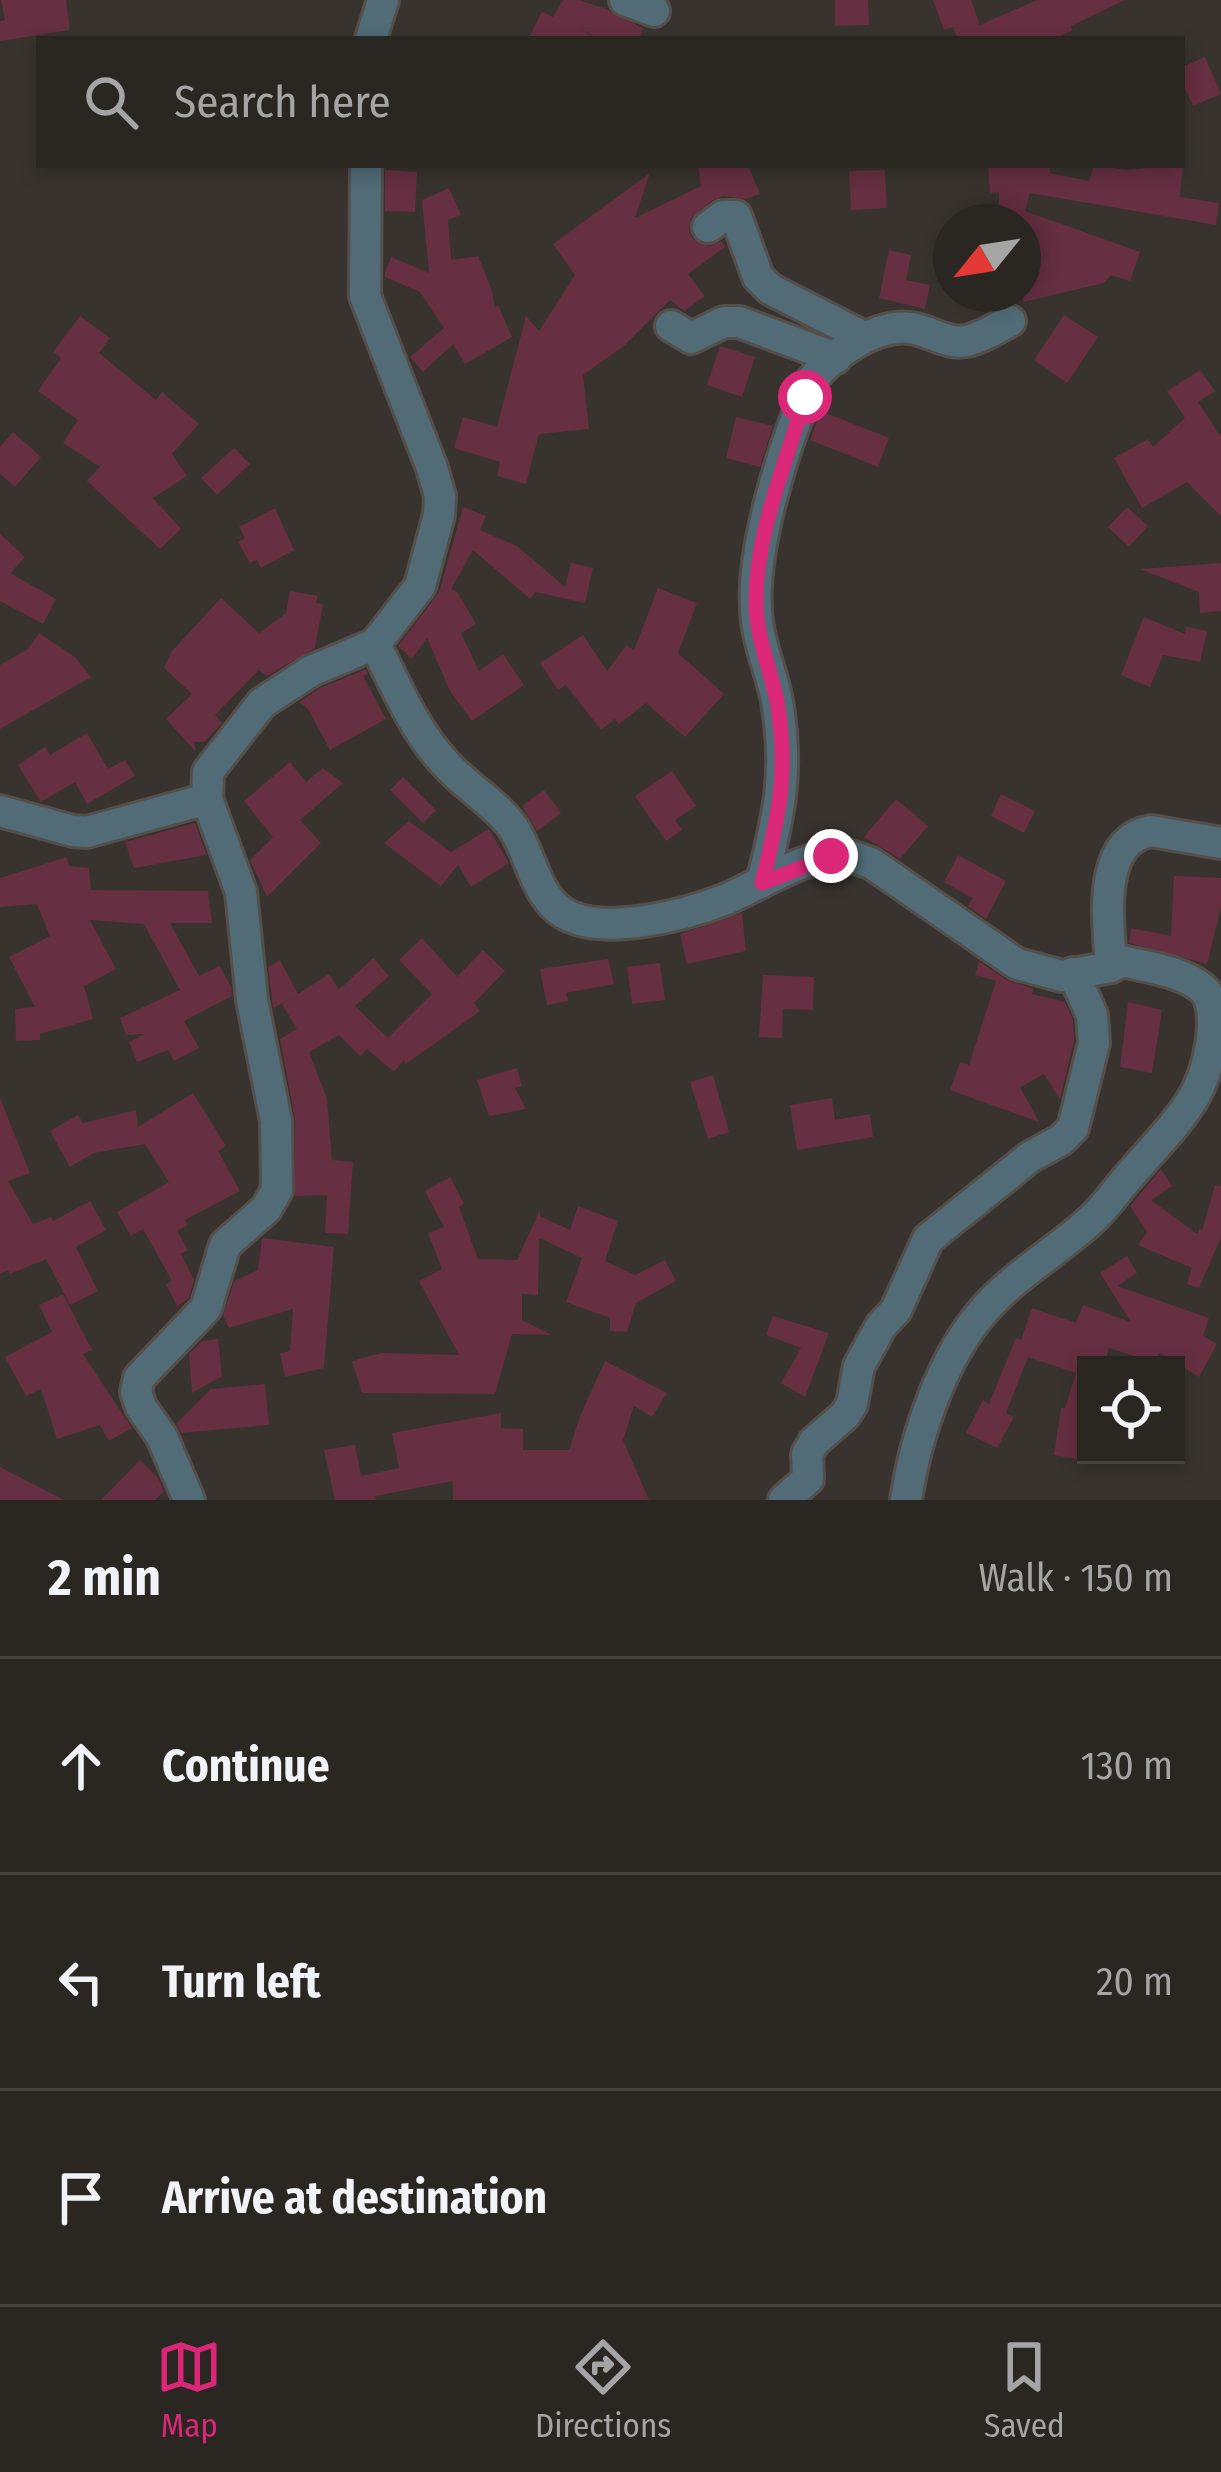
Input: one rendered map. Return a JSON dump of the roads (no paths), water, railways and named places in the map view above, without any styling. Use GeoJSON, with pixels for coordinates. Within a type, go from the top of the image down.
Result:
{"type":"FeatureCollection","features":[{"type":"Feature","properties":{"kind":"street"},"geometry":{"type":"LineString","coordinates":[[372,36],[383,0]]}},
{"type":"Feature","properties":{"kind":"street"},"geometry":{"type":"LineString","coordinates":[[189,1500],[162,1437],[141,1407],[136,1392],[139,1378],[210,1302],[225,1245],[274,1197],[279,1156],[252,1000],[241,892],[206,785],[212,765],[262,704],[311,671],[375,644],[427,571],[440,496],[365,296],[366,168]]}},
{"type":"Feature","properties":{"kind":"street"},"geometry":{"type":"LineString","coordinates":[[707,227],[723,216],[736,216],[758,277],[770,289],[864,337]]}},
{"type":"Feature","properties":{"kind":"street"},"geometry":{"type":"LineString","coordinates":[[762,883],[782,808],[783,772],[776,700],[757,620],[764,528],[805,397],[820,369],[882,329],[911,328],[969,341],[1010,321]]}},
{"type":"Feature","properties":{"kind":"street"},"geometry":{"type":"LineString","coordinates":[[671,326],[691,338],[724,322],[739,322],[836,358]]}},
{"type":"Feature","properties":{"kind":"street"},"geometry":{"type":"LineString","coordinates":[[375,644],[436,752],[509,822],[544,893],[568,917],[613,925],[683,913],[808,863],[845,855],[871,863],[1017,964],[1049,975],[1111,967],[1122,961],[1180,977],[1204,989],[1216,1006],[1217,1027],[1205,1068],[1195,1094],[1174,1123],[1095,1217],[986,1308],[963,1339],[922,1425],[906,1500]]}},
{"type":"Feature","properties":{"kind":"street"},"geometry":{"type":"LineString","coordinates":[[0,811],[88,832],[208,799]]}},
{"type":"Feature","properties":{"kind":"street"},"geometry":{"type":"LineString","coordinates":[[1111,967],[1109,915],[1114,858],[1121,849],[1151,831],[1221,843]]}},
{"type":"Feature","properties":{"kind":"street"},"geometry":{"type":"LineString","coordinates":[[784,1500],[808,1479],[807,1454],[814,1442],[852,1404],[859,1366],[881,1326],[896,1310],[928,1239],[1030,1156],[1073,1128],[1094,1043],[1092,1015],[1073,973]]}}]}
